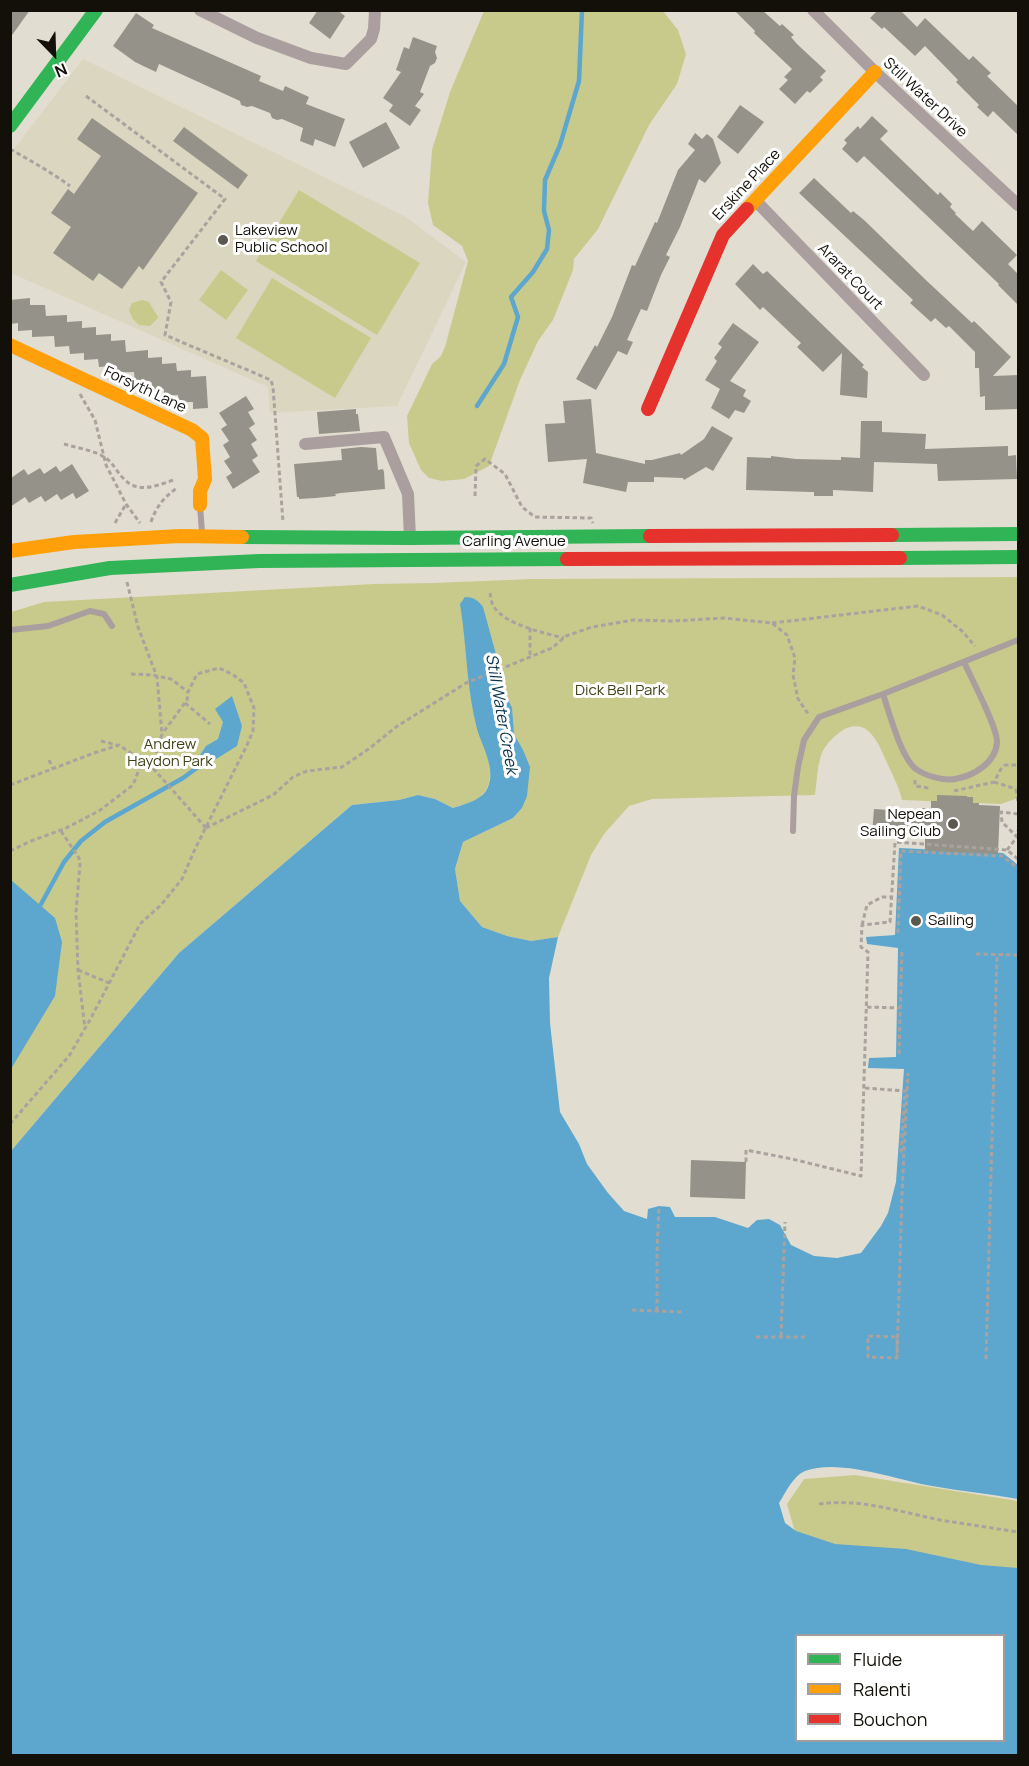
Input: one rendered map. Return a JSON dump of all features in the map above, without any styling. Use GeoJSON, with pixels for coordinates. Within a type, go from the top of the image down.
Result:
{"type":"FeatureCollection","features":[{"type":"Feature","properties":{"kind":"main road"},"geometry":{"type":"LineString","coordinates":[[10,126],[96,10]]}},
{"type":"Feature","properties":{"kind":"main road","name":"Erskine Place"},"geometry":{"type":"LineString","coordinates":[[648,409],[723,235],[874,72]]}},
{"type":"Feature","properties":{"kind":"main road","name":"Forsyth Lane"},"geometry":{"type":"LineString","coordinates":[[10,345],[192,430],[202,438],[205,479],[200,491],[200,505]]}},
{"type":"Feature","properties":{"kind":"main road","name":"Carling Avenue"},"geometry":{"type":"LineString","coordinates":[[10,551],[74,543],[180,536],[410,538],[1018,534]]}},
{"type":"Feature","properties":{"kind":"main road","name":"Carling Avenue"},"geometry":{"type":"LineString","coordinates":[[10,585],[110,568],[259,561],[1018,557]]}},
{"type":"Feature","properties":{"kind":"street"},"geometry":{"type":"LineString","coordinates":[[200,10],[256,38],[311,58],[346,64],[370,39],[374,29],[375,10]]}},
{"type":"Feature","properties":{"kind":"street","name":"Still Water Drive"},"geometry":{"type":"LineString","coordinates":[[813,10],[874,72],[1018,205]]}},
{"type":"Feature","properties":{"kind":"street","name":"Ararat Court"},"geometry":{"type":"LineString","coordinates":[[755,200],[924,375]]}},
{"type":"Feature","properties":{"kind":"street"},"geometry":{"type":"LineString","coordinates":[[305,444],[384,437],[408,494],[410,538]]}},
{"type":"Feature","properties":{"kind":"lane"},"geometry":{"type":"LineString","coordinates":[[200,505],[202,537]]}},
{"type":"Feature","properties":{"kind":"lane"},"geometry":{"type":"LineString","coordinates":[[10,630],[48,626],[90,611],[104,614],[112,626]]}},
{"type":"Feature","properties":{"kind":"lane"},"geometry":{"type":"LineString","coordinates":[[793,831],[794,796],[804,740],[819,717],[1018,640]]}},
{"type":"Feature","properties":{"kind":"lane"},"geometry":{"type":"LineString","coordinates":[[883,694],[902,748],[915,769],[933,777],[955,779],[980,770],[992,759],[997,740],[994,727],[964,662]]}},
{"type":"Feature","properties":{"kind":"path"},"geometry":{"type":"LineString","coordinates":[[86,96],[225,199],[161,282],[171,302],[165,335],[271,380],[284,526]]}},
{"type":"Feature","properties":{"kind":"path"},"geometry":{"type":"LineString","coordinates":[[10,149],[51,172],[70,186]]}},
{"type":"Feature","properties":{"kind":"path"},"geometry":{"type":"LineString","coordinates":[[70,374],[94,420],[106,465],[126,504],[142,527]]}},
{"type":"Feature","properties":{"kind":"path"},"geometry":{"type":"LineString","coordinates":[[64,444],[104,457],[114,465],[124,480],[138,488],[155,488],[174,480]]}},
{"type":"Feature","properties":{"kind":"path"},"geometry":{"type":"LineString","coordinates":[[476,496],[476,466],[485,459],[505,474],[522,507],[535,517],[591,518],[593,537]]}},
{"type":"Feature","properties":{"kind":"path"},"geometry":{"type":"LineString","coordinates":[[150,527],[160,502],[177,488]]}},
{"type":"Feature","properties":{"kind":"path"},"geometry":{"type":"LineString","coordinates":[[111,529],[126,504]]}},
{"type":"Feature","properties":{"kind":"path"},"geometry":{"type":"LineString","coordinates":[[127,582],[138,627],[157,676],[162,734]]}},
{"type":"Feature","properties":{"kind":"path"},"geometry":{"type":"LineString","coordinates":[[490,593],[493,606],[504,616],[530,628],[564,638]]}},
{"type":"Feature","properties":{"kind":"path"},"geometry":{"type":"LineString","coordinates":[[206,828],[273,795],[294,777],[307,771],[342,767],[396,727],[466,683],[552,648],[564,638],[592,627],[633,620],[673,621],[724,618],[772,622],[918,606],[942,615],[962,631],[982,655]]}},
{"type":"Feature","properties":{"kind":"path"},"geometry":{"type":"LineString","coordinates":[[772,622],[787,635],[795,658],[793,675],[798,699],[807,715],[819,717]]}},
{"type":"Feature","properties":{"kind":"path"},"geometry":{"type":"LineString","coordinates":[[530,628],[530,657]]}},
{"type":"Feature","properties":{"kind":"path"},"geometry":{"type":"LineString","coordinates":[[10,1124],[69,1056],[140,924],[161,905],[182,879],[253,731],[254,708],[244,683],[219,668],[197,674],[185,703],[162,734],[152,767]]}},
{"type":"Feature","properties":{"kind":"path"},"geometry":{"type":"LineString","coordinates":[[131,674],[171,679],[188,692]]}},
{"type":"Feature","properties":{"kind":"path"},"geometry":{"type":"LineString","coordinates":[[185,703],[210,724]]}},
{"type":"Feature","properties":{"kind":"path"},"geometry":{"type":"LineString","coordinates":[[100,741],[119,745],[152,767],[206,828]]}},
{"type":"Feature","properties":{"kind":"path"},"geometry":{"type":"LineString","coordinates":[[10,785],[119,745]]}},
{"type":"Feature","properties":{"kind":"path"},"geometry":{"type":"LineString","coordinates":[[992,759],[1003,765],[1018,765]]}},
{"type":"Feature","properties":{"kind":"path"},"geometry":{"type":"LineString","coordinates":[[49,760],[53,769]]}},
{"type":"Feature","properties":{"kind":"path"},"geometry":{"type":"LineString","coordinates":[[10,851],[31,840],[61,831],[99,811],[133,785],[142,762]]}},
{"type":"Feature","properties":{"kind":"path"},"geometry":{"type":"LineString","coordinates":[[994,782],[1017,787],[1018,802]]}},
{"type":"Feature","properties":{"kind":"path"},"geometry":{"type":"LineString","coordinates":[[1018,814],[1001,812],[1002,822],[1018,837]]}},
{"type":"Feature","properties":{"kind":"path"},"geometry":{"type":"LineString","coordinates":[[1006,850],[1018,837],[1018,830]]}},
{"type":"Feature","properties":{"kind":"path"},"geometry":{"type":"LineString","coordinates":[[61,831],[79,858],[80,864],[76,912],[78,970],[84,1029]]}},
{"type":"Feature","properties":{"kind":"path"},"geometry":{"type":"LineString","coordinates":[[862,925],[890,922],[895,842],[1006,850],[1018,859]]}},
{"type":"Feature","properties":{"kind":"path"},"geometry":{"type":"LineString","coordinates":[[898,933],[901,842]]}},
{"type":"Feature","properties":{"kind":"path"},"geometry":{"type":"LineString","coordinates":[[901,851],[1002,856],[1018,868]]}},
{"type":"Feature","properties":{"kind":"path"},"geometry":{"type":"LineString","coordinates":[[746,1162],[746,1150],[861,1176],[868,952],[861,947],[862,925],[867,905],[882,897],[891,897]]}},
{"type":"Feature","properties":{"kind":"path"},"geometry":{"type":"LineString","coordinates":[[899,1054],[902,950]]}},
{"type":"Feature","properties":{"kind":"path"},"geometry":{"type":"LineString","coordinates":[[976,954],[1018,955]]}},
{"type":"Feature","properties":{"kind":"path"},"geometry":{"type":"LineString","coordinates":[[986,1359],[998,954]]}},
{"type":"Feature","properties":{"kind":"path"},"geometry":{"type":"LineString","coordinates":[[78,970],[109,983]]}},
{"type":"Feature","properties":{"kind":"path"},"geometry":{"type":"LineString","coordinates":[[867,1007],[900,1008]]}},
{"type":"Feature","properties":{"kind":"path"},"geometry":{"type":"LineString","coordinates":[[897,1358],[908,1073]]}},
{"type":"Feature","properties":{"kind":"path"},"geometry":{"type":"LineString","coordinates":[[864,1088],[905,1090],[901,1153],[904,1153]]}},
{"type":"Feature","properties":{"kind":"path"},"geometry":{"type":"LineString","coordinates":[[657,1311],[659,1206]]}},
{"type":"Feature","properties":{"kind":"path"},"geometry":{"type":"LineString","coordinates":[[781,1336],[784,1222]]}},
{"type":"Feature","properties":{"kind":"path"},"geometry":{"type":"LineString","coordinates":[[632,1310],[683,1312]]}},
{"type":"Feature","properties":{"kind":"path"},"geometry":{"type":"LineString","coordinates":[[868,1336],[897,1338],[897,1358],[868,1357],[868,1336]]}},
{"type":"Feature","properties":{"kind":"path"},"geometry":{"type":"LineString","coordinates":[[756,1338],[806,1337]]}},
{"type":"Feature","properties":{"kind":"path"},"geometry":{"type":"LineString","coordinates":[[819,1504],[832,1502],[869,1505],[940,1520],[1018,1532]]}},
{"type":"Feature","properties":{"kind":"shaded area","name":"Lakeview Public School"},"geometry":{"type":"Polygon","coordinates":[[[83,59],[406,217],[466,262],[397,406],[270,413],[268,387],[11,273],[10,154],[83,59]]]}},
{"type":"Feature","properties":{"kind":"green space"},"geometry":{"type":"Polygon","coordinates":[[[484,11],[663,11],[678,30],[686,54],[677,84],[649,125],[598,229],[574,259],[573,270],[553,320],[538,341],[520,380],[489,466],[464,479],[442,481],[429,478],[421,470],[409,443],[407,416],[432,364],[441,356],[445,347],[468,261],[462,246],[433,225],[428,203],[432,150],[450,92],[484,11]]]}},
{"type":"Feature","properties":{"kind":"green space"},"geometry":{"type":"Polygon","coordinates":[[[299,190],[420,263],[377,335],[256,261],[299,190]]]}},
{"type":"Feature","properties":{"kind":"green space"},"geometry":{"type":"Polygon","coordinates":[[[221,270],[248,290],[226,320],[199,300],[221,270]]]}},
{"type":"Feature","properties":{"kind":"green space"},"geometry":{"type":"Polygon","coordinates":[[[272,278],[371,338],[335,398],[236,338],[272,278]]]}},
{"type":"Feature","properties":{"kind":"green space"},"geometry":{"type":"Polygon","coordinates":[[[142,300],[149,302],[158,317],[150,326],[139,325],[129,310],[132,303],[142,300]]]}},
{"type":"Feature","properties":{"kind":"green space"},"geometry":{"type":"Polygon","coordinates":[[[1018,577],[1018,798],[1001,804],[902,800],[876,740],[865,729],[858,726],[850,727],[840,732],[824,749],[819,765],[815,795],[652,799],[629,806],[604,834],[591,855],[558,937],[531,941],[482,927],[460,901],[455,869],[463,842],[513,818],[522,808],[478,731],[490,766],[489,783],[486,791],[480,797],[453,808],[435,799],[418,795],[399,800],[352,805],[179,953],[11,1151],[11,612],[44,602],[374,584],[532,579],[1018,577]]]}},
{"type":"Feature","properties":{"kind":"green space"},"geometry":{"type":"Polygon","coordinates":[[[855,1475],[1018,1501],[1018,1579],[797,1539],[787,1504],[804,1479],[855,1475]]]}},
{"type":"Feature","properties":{"kind":"water"},"geometry":{"type":"Polygon","coordinates":[[[465,597],[468,597],[475,599],[483,607],[504,691],[512,708],[514,734],[530,767],[527,796],[522,808],[513,818],[463,842],[455,869],[460,901],[482,927],[531,941],[558,937],[549,978],[550,1023],[560,1112],[579,1144],[587,1164],[624,1211],[647,1219],[648,1209],[659,1206],[670,1207],[675,1217],[715,1217],[748,1228],[757,1220],[769,1219],[780,1225],[791,1245],[814,1256],[837,1258],[861,1253],[888,1213],[896,1182],[904,1069],[868,1068],[869,1058],[896,1057],[898,948],[867,944],[866,937],[895,935],[899,848],[1003,853],[1018,865],[1018,1499],[932,1486],[851,1468],[834,1467],[801,1473],[779,1503],[785,1523],[796,1531],[835,1544],[906,1549],[981,1565],[1018,1568],[1018,1755],[11,1756],[11,1151],[179,953],[352,805],[399,800],[418,795],[435,799],[453,808],[473,801],[486,791],[490,780],[489,765],[473,713],[460,604],[465,597]]]}},
{"type":"Feature","properties":{"kind":"water"},"geometry":{"type":"Polygon","coordinates":[[[232,696],[242,726],[237,746],[200,769],[194,764],[206,746],[218,739],[223,722],[215,709],[232,696]]]}},
{"type":"Feature","properties":{"kind":"water"},"geometry":{"type":"Polygon","coordinates":[[[11,880],[55,918],[62,942],[55,996],[11,1069],[11,880]]]}},
{"type":"Feature","properties":{"kind":"building"},"geometry":{"type":"Polygon","coordinates":[[[10,10],[30,10],[10,38],[10,10]]]}},
{"type":"Feature","properties":{"kind":"building"},"geometry":{"type":"Polygon","coordinates":[[[318,10],[337,10],[345,16],[330,39],[309,23],[318,10]]]}},
{"type":"Feature","properties":{"kind":"building"},"geometry":{"type":"Polygon","coordinates":[[[734,10],[762,10],[780,26],[782,24],[794,35],[791,37],[797,44],[826,71],[820,77],[823,80],[810,93],[807,91],[795,104],[779,89],[788,80],[784,77],[792,69],[754,33],[755,31],[734,10]]]}},
{"type":"Feature","properties":{"kind":"building"},"geometry":{"type":"Polygon","coordinates":[[[878,10],[900,10],[917,27],[925,18],[969,60],[973,56],[991,73],[987,76],[1018,106],[1018,135],[993,111],[988,117],[977,107],[979,105],[956,82],[958,80],[925,46],[915,56],[884,27],[882,29],[870,18],[878,10]]]}},
{"type":"Feature","properties":{"kind":"building"},"geometry":{"type":"Polygon","coordinates":[[[136,13],[154,25],[152,28],[261,76],[259,81],[283,91],[285,86],[309,97],[306,104],[345,119],[335,147],[315,139],[313,146],[300,141],[303,128],[282,119],[272,118],[270,113],[252,106],[241,105],[240,101],[159,64],[156,72],[135,62],[113,46],[136,13]]]}},
{"type":"Feature","properties":{"kind":"building"},"geometry":{"type":"Polygon","coordinates":[[[413,37],[437,46],[435,52],[437,58],[430,66],[420,92],[424,94],[415,106],[421,110],[410,126],[389,111],[393,105],[383,98],[401,72],[396,70],[404,47],[409,49],[413,37]]]}},
{"type":"Feature","properties":{"kind":"building"},"geometry":{"type":"Polygon","coordinates":[[[740,105],[764,122],[738,154],[717,137],[740,105]]]}},
{"type":"Feature","properties":{"kind":"building"},"geometry":{"type":"Polygon","coordinates":[[[872,116],[888,131],[880,139],[938,195],[940,192],[952,204],[950,207],[955,214],[973,231],[982,221],[1017,255],[1008,264],[1018,274],[1018,305],[999,284],[864,156],[857,163],[842,149],[847,143],[844,140],[858,126],[860,129],[872,116]]]}},
{"type":"Feature","properties":{"kind":"building"},"geometry":{"type":"Polygon","coordinates":[[[92,118],[198,193],[143,270],[139,266],[122,289],[99,273],[93,281],[53,253],[71,227],[51,213],[68,189],[74,194],[101,156],[77,139],[92,118]]]}},
{"type":"Feature","properties":{"kind":"building"},"geometry":{"type":"Polygon","coordinates":[[[386,122],[400,148],[363,168],[349,142],[386,122]]]}},
{"type":"Feature","properties":{"kind":"building"},"geometry":{"type":"Polygon","coordinates":[[[184,127],[248,175],[238,189],[173,141],[184,127]]]}},
{"type":"Feature","properties":{"kind":"building"},"geometry":{"type":"Polygon","coordinates":[[[695,133],[702,139],[707,134],[713,139],[721,163],[705,183],[699,179],[666,255],[670,257],[647,311],[641,309],[627,340],[633,342],[627,355],[618,351],[596,390],[576,379],[595,345],[597,347],[612,317],[632,265],[635,266],[655,222],[657,223],[678,170],[695,150],[688,144],[695,133]]]}},
{"type":"Feature","properties":{"kind":"building"},"geometry":{"type":"Polygon","coordinates":[[[814,178],[851,213],[853,211],[864,220],[1011,357],[993,376],[1018,375],[1018,409],[985,410],[985,396],[980,397],[979,368],[975,368],[975,352],[949,326],[946,328],[935,318],[931,322],[910,303],[913,300],[799,193],[814,178]]]}},
{"type":"Feature","properties":{"kind":"building"},"geometry":{"type":"Polygon","coordinates":[[[753,264],[763,274],[767,271],[864,365],[862,367],[868,372],[867,398],[840,395],[842,353],[823,372],[797,347],[801,343],[763,307],[760,310],[735,284],[753,264]]]}},
{"type":"Feature","properties":{"kind":"building"},"geometry":{"type":"Polygon","coordinates":[[[30,298],[30,305],[45,305],[46,316],[67,315],[67,322],[82,321],[82,328],[96,327],[96,335],[111,334],[111,341],[125,340],[126,352],[148,350],[148,358],[162,357],[162,364],[176,363],[177,371],[191,370],[191,377],[206,376],[208,408],[193,409],[193,402],[179,402],[178,395],[164,396],[164,389],[150,390],[149,382],[135,383],[134,372],[113,373],[112,366],[99,367],[98,359],[84,360],[84,353],[70,354],[69,346],[55,347],[54,336],[32,337],[32,330],[18,331],[18,323],[10,324],[10,300],[30,298]]]}},
{"type":"Feature","properties":{"kind":"building"},"geometry":{"type":"Polygon","coordinates":[[[733,323],[759,342],[730,381],[746,390],[743,396],[751,401],[744,413],[735,410],[729,419],[711,408],[720,389],[705,380],[717,361],[714,358],[722,347],[718,344],[733,323]]]}},
{"type":"Feature","properties":{"kind":"building"},"geometry":{"type":"Polygon","coordinates":[[[246,396],[254,409],[248,412],[255,424],[249,428],[257,440],[251,444],[258,456],[252,460],[260,472],[233,489],[226,477],[232,473],[224,461],[230,457],[223,445],[229,441],[221,429],[227,425],[219,413],[246,396]]]}},
{"type":"Feature","properties":{"kind":"building"},"geometry":{"type":"Polygon","coordinates":[[[591,399],[596,453],[645,464],[645,460],[680,453],[681,455],[704,439],[712,426],[733,438],[713,471],[706,467],[684,480],[683,478],[654,477],[654,482],[628,482],[626,492],[583,483],[587,459],[548,462],[545,424],[565,423],[563,401],[591,399]]]}},
{"type":"Feature","properties":{"kind":"building"},"geometry":{"type":"Polygon","coordinates":[[[356,409],[360,431],[319,434],[317,412],[356,409]]]}},
{"type":"Feature","properties":{"kind":"building"},"geometry":{"type":"Polygon","coordinates":[[[861,421],[882,421],[882,432],[926,434],[925,449],[1008,446],[1008,456],[1016,455],[1017,479],[938,481],[937,464],[874,462],[873,492],[833,490],[833,496],[814,496],[814,492],[746,490],[747,457],[841,460],[841,457],[860,458],[861,421]]]}},
{"type":"Feature","properties":{"kind":"building"},"geometry":{"type":"Polygon","coordinates":[[[376,448],[378,470],[383,469],[385,489],[316,498],[299,499],[297,497],[294,464],[342,460],[341,449],[376,448]]]}},
{"type":"Feature","properties":{"kind":"building"},"geometry":{"type":"Polygon","coordinates":[[[72,464],[89,491],[76,499],[73,493],[61,500],[57,494],[45,502],[41,496],[29,503],[25,497],[10,507],[11,478],[24,469],[28,475],[40,468],[44,474],[56,466],[60,472],[72,464]]]}},
{"type":"Feature","properties":{"kind":"building"},"geometry":{"type":"Polygon","coordinates":[[[937,795],[973,797],[973,803],[979,803],[979,805],[1000,806],[998,854],[925,851],[925,836],[872,834],[874,809],[922,812],[922,808],[931,808],[931,801],[937,801],[937,795]]]}},
{"type":"Feature","properties":{"kind":"building"},"geometry":{"type":"Polygon","coordinates":[[[691,1160],[746,1162],[745,1199],[690,1197],[691,1160]]]}},
{"type":"Feature","properties":{"kind":"waterway","name":"Still Water Creek"},"geometry":{"type":"LineString","coordinates":[[477,406],[504,364],[518,317],[511,297],[533,272],[547,249],[549,230],[544,211],[545,180],[560,145],[579,81],[582,10]]}},
{"type":"Feature","properties":{"kind":"waterway"},"geometry":{"type":"LineString","coordinates":[[40,906],[64,862],[81,841],[105,822],[183,778],[202,764]]}},
{"type":"Feature","properties":{"kind":"traffic: fast"},"geometry":{"type":"LineString","coordinates":[[10,126],[96,10]]}},
{"type":"Feature","properties":{"kind":"traffic: fast"},"geometry":{"type":"LineString","coordinates":[[892,535],[1018,534]]}},
{"type":"Feature","properties":{"kind":"traffic: fast"},"geometry":{"type":"LineString","coordinates":[[242,537],[650,536]]}},
{"type":"Feature","properties":{"kind":"traffic: fast"},"geometry":{"type":"LineString","coordinates":[[900,558],[1018,557]]}},
{"type":"Feature","properties":{"kind":"traffic: fast"},"geometry":{"type":"LineString","coordinates":[[10,585],[110,568],[259,561],[567,559]]}},
{"type":"Feature","properties":{"kind":"traffic: slow"},"geometry":{"type":"LineString","coordinates":[[747,209],[875,72]]}},
{"type":"Feature","properties":{"kind":"traffic: slow"},"geometry":{"type":"LineString","coordinates":[[10,345],[192,430],[202,438],[205,479],[200,491],[200,505]]}},
{"type":"Feature","properties":{"kind":"traffic: slow"},"geometry":{"type":"LineString","coordinates":[[10,551],[74,542],[180,536],[242,537]]}},
{"type":"Feature","properties":{"kind":"traffic: jam"},"geometry":{"type":"LineString","coordinates":[[648,409],[723,235],[747,209]]}},
{"type":"Feature","properties":{"kind":"traffic: jam"},"geometry":{"type":"LineString","coordinates":[[650,536],[892,535]]}},
{"type":"Feature","properties":{"kind":"traffic: jam"},"geometry":{"type":"LineString","coordinates":[[567,559],[900,558]]}},
{"type":"Feature","properties":{"kind":"place","name":"Lakeview Public School"},"geometry":{"type":"Point","coordinates":[223,240]}},
{"type":"Feature","properties":{"kind":"place","name":"Nepean Sailing Club"},"geometry":{"type":"Point","coordinates":[953,824]}},
{"type":"Feature","properties":{"kind":"place","name":"Sailing"},"geometry":{"type":"Point","coordinates":[916,921]}},
{"type":"Feature","properties":{"kind":"park label","name":"Dick Bell Park"},"geometry":{"type":"Point","coordinates":[620,691]}},
{"type":"Feature","properties":{"kind":"park label","name":"Andrew Haydon Park"},"geometry":{"type":"Point","coordinates":[170,754]}}]}
